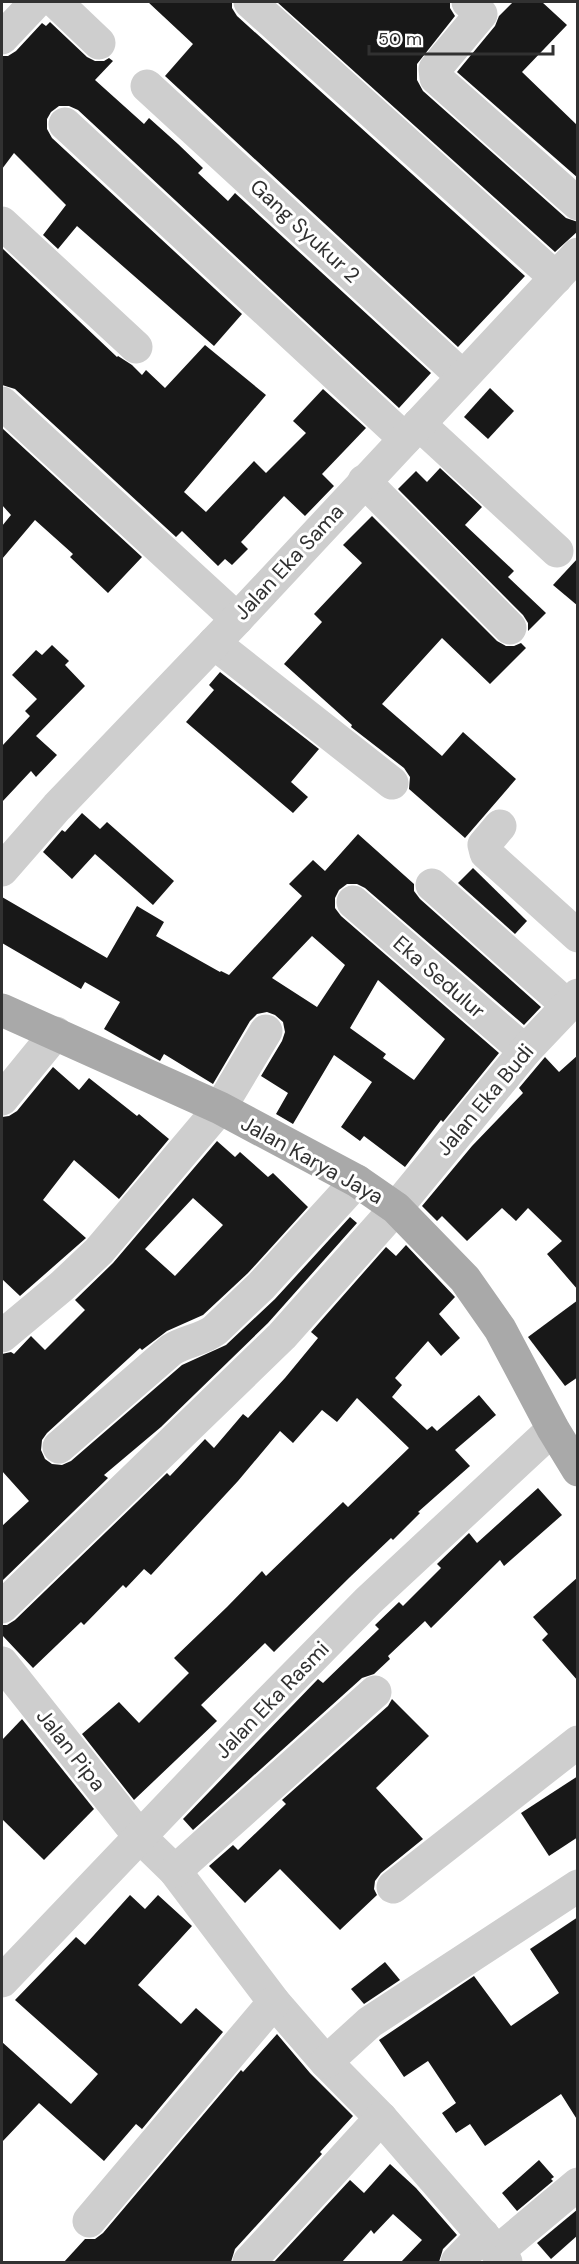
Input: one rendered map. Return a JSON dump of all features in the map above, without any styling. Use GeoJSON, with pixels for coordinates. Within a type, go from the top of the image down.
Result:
{"type":"FeatureCollection","features":[{"type":"Feature","properties":{"kind":"main road","name":"Jalan Karya Jaya"},"geometry":{"type":"LineString","coordinates":[[2,1010],[220,1108],[357,1181],[396,1208],[465,1279],[500,1329],[553,1429],[578,1470]]}},
{"type":"Feature","properties":{"kind":"street"},"geometry":{"type":"LineString","coordinates":[[2,38],[36,2]]}},
{"type":"Feature","properties":{"kind":"street"},"geometry":{"type":"LineString","coordinates":[[56,2],[99,43]]}},
{"type":"Feature","properties":{"kind":"street"},"geometry":{"type":"LineString","coordinates":[[250,2],[567,266]]}},
{"type":"Feature","properties":{"kind":"street"},"geometry":{"type":"LineString","coordinates":[[468,2],[481,15],[435,69],[436,78],[578,204]]}},
{"type":"Feature","properties":{"kind":"street","name":"Gang Syukur 2"},"geometry":{"type":"LineString","coordinates":[[147,86],[462,376]]}},
{"type":"Feature","properties":{"kind":"street"},"geometry":{"type":"LineString","coordinates":[[65,124],[412,431],[557,551]]}},
{"type":"Feature","properties":{"kind":"street"},"geometry":{"type":"LineString","coordinates":[[2,223],[136,346]]}},
{"type":"Feature","properties":{"kind":"street","name":"Jalan Eka Sama"},"geometry":{"type":"LineString","coordinates":[[2,870],[57,807],[237,619],[567,266]]}},
{"type":"Feature","properties":{"kind":"street"},"geometry":{"type":"LineString","coordinates":[[2,403],[237,619]]}},
{"type":"Feature","properties":{"kind":"street"},"geometry":{"type":"LineString","coordinates":[[364,481],[510,628]]}},
{"type":"Feature","properties":{"kind":"street"},"geometry":{"type":"LineString","coordinates":[[214,643],[392,783]]}},
{"type":"Feature","properties":{"kind":"street"},"geometry":{"type":"LineString","coordinates":[[500,826],[484,845],[486,853],[578,936]]}},
{"type":"Feature","properties":{"kind":"street"},"geometry":{"type":"LineString","coordinates":[[432,885],[572,1000]]}},
{"type":"Feature","properties":{"kind":"street","name":"Eka Sedulur"},"geometry":{"type":"LineString","coordinates":[[353,902],[525,1051]]}},
{"type":"Feature","properties":{"kind":"street","name":"Jalan Eka Budi"},"geometry":{"type":"LineString","coordinates":[[2,1607],[282,1336],[396,1208],[525,1051],[572,1000]]}},
{"type":"Feature","properties":{"kind":"street"},"geometry":{"type":"LineString","coordinates":[[2,1336],[62,1286],[99,1251],[220,1108],[266,1031]]}},
{"type":"Feature","properties":{"kind":"street"},"geometry":{"type":"LineString","coordinates":[[2,1100],[56,1033]]}},
{"type":"Feature","properties":{"kind":"street"},"geometry":{"type":"LineString","coordinates":[[59,1447],[171,1350],[181,1343],[208,1336],[215,1330],[261,1286],[357,1181]]}},
{"type":"Feature","properties":{"kind":"street","name":"Jalan Eka Rasmi"},"geometry":{"type":"LineString","coordinates":[[2,1981],[368,1601],[553,1429]]}},
{"type":"Feature","properties":{"kind":"street","name":"Jalan Pipa"},"geometry":{"type":"LineString","coordinates":[[2,1663],[140,1837],[175,1871],[274,2002],[326,2062],[381,2118],[496,2250]]}},
{"type":"Feature","properties":{"kind":"street"},"geometry":{"type":"LineString","coordinates":[[175,1871],[375,1692]]}},
{"type":"Feature","properties":{"kind":"street"},"geometry":{"type":"LineString","coordinates":[[393,1887],[578,1742]]}},
{"type":"Feature","properties":{"kind":"street"},"geometry":{"type":"LineString","coordinates":[[326,2062],[370,2022],[578,1886]]}},
{"type":"Feature","properties":{"kind":"street"},"geometry":{"type":"LineString","coordinates":[[89,2221],[274,2002]]}},
{"type":"Feature","properties":{"kind":"street"},"geometry":{"type":"LineString","coordinates":[[249,2262],[381,2118]]}},
{"type":"Feature","properties":{"kind":"street"},"geometry":{"type":"LineString","coordinates":[[457,2262],[496,2250],[578,2184]]}},
{"type":"Feature","properties":{"kind":"building"},"geometry":{"type":"Polygon","coordinates":[[[148,2],[232,2],[232,8],[237,16],[525,276],[458,347],[165,76],[193,44],[148,2]]]}},
{"type":"Feature","properties":{"kind":"building"},"geometry":{"type":"Polygon","coordinates":[[[277,2],[450,2],[450,8],[455,16],[417,64],[417,80],[423,91],[566,218],[578,222],[578,231],[555,252],[277,2]]]}},
{"type":"Feature","properties":{"kind":"building"},"geometry":{"type":"Polygon","coordinates":[[[513,2],[542,2],[567,25],[522,72],[578,126],[578,178],[457,72],[495,26],[499,16],[513,2]]]}},
{"type":"Feature","properties":{"kind":"building"},"geometry":{"type":"Polygon","coordinates":[[[50,22],[87,57],[95,61],[104,61],[109,58],[113,61],[95,80],[144,124],[149,118],[203,168],[198,173],[228,201],[235,193],[431,373],[399,408],[78,110],[69,106],[59,106],[51,112],[47,119],[47,129],[52,138],[242,314],[214,346],[77,226],[58,249],[43,235],[66,205],[14,153],[2,169],[2,56],[8,56],[16,51],[42,23],[46,26],[50,22]]]}},
{"type":"Feature","properties":{"kind":"building"},"geometry":{"type":"Polygon","coordinates":[[[2,248],[117,357],[132,365],[142,375],[146,370],[165,388],[205,345],[266,395],[184,492],[206,512],[254,461],[266,473],[306,433],[293,421],[323,389],[366,428],[322,474],[334,486],[305,516],[284,496],[241,542],[248,549],[232,565],[225,559],[218,566],[182,531],[176,537],[15,389],[2,385],[2,248]]]}},
{"type":"Feature","properties":{"kind":"building"},"geometry":{"type":"Polygon","coordinates":[[[490,388],[514,411],[488,439],[464,417],[490,388]]]}},
{"type":"Feature","properties":{"kind":"building"},"geometry":{"type":"Polygon","coordinates":[[[2,428],[142,557],[108,593],[70,557],[73,554],[35,520],[2,559],[2,526],[11,515],[2,505],[2,428]]]}},
{"type":"Feature","properties":{"kind":"building"},"geometry":{"type":"Polygon","coordinates":[[[440,468],[482,507],[465,525],[514,571],[508,577],[546,613],[528,631],[528,623],[523,615],[398,489],[416,471],[427,482],[440,468]]]}},
{"type":"Feature","properties":{"kind":"building"},"geometry":{"type":"Polygon","coordinates":[[[372,516],[497,641],[506,646],[521,643],[526,648],[490,684],[442,638],[382,704],[442,756],[463,732],[516,779],[465,838],[409,789],[410,777],[404,768],[351,727],[352,725],[284,664],[322,622],[314,614],[362,563],[343,545],[372,516]]]}},
{"type":"Feature","properties":{"kind":"building"},"geometry":{"type":"Polygon","coordinates":[[[578,558],[578,606],[553,585],[578,558]]]}},
{"type":"Feature","properties":{"kind":"building"},"geometry":{"type":"Polygon","coordinates":[[[52,645],[69,661],[65,665],[85,686],[36,736],[57,755],[36,777],[31,771],[2,802],[2,746],[30,716],[25,711],[37,699],[12,675],[36,650],[42,655],[52,645]]]}},
{"type":"Feature","properties":{"kind":"building"},"geometry":{"type":"Polygon","coordinates":[[[220,672],[319,749],[291,782],[308,797],[293,813],[186,722],[214,690],[209,685],[220,672]]]}},
{"type":"Feature","properties":{"kind":"building"},"geometry":{"type":"Polygon","coordinates":[[[82,813],[100,829],[107,822],[174,881],[153,905],[95,854],[72,879],[43,852],[62,830],[65,832],[82,813]]]}},
{"type":"Feature","properties":{"kind":"building"},"geometry":{"type":"Polygon","coordinates":[[[358,834],[414,884],[414,891],[420,899],[541,1007],[524,1025],[365,888],[357,884],[347,884],[339,890],[335,898],[335,908],[341,916],[499,1053],[443,1122],[441,1120],[405,1167],[364,1136],[360,1141],[341,1127],[372,1082],[334,1055],[293,1124],[276,1114],[288,1093],[261,1076],[285,1032],[283,1022],[275,1015],[267,1012],[257,1014],[250,1021],[213,1084],[164,1054],[160,1061],[104,1029],[120,1002],[85,982],[81,989],[2,943],[2,897],[107,958],[137,906],[164,922],[156,936],[229,975],[302,896],[289,884],[313,860],[325,871],[358,834]],[[312,936],[272,978],[317,1007],[345,965],[312,936]],[[378,980],[350,1028],[386,1054],[383,1058],[414,1080],[445,1039],[378,980]]]}},
{"type":"Feature","properties":{"kind":"building"},"geometry":{"type":"Polygon","coordinates":[[[473,868],[527,921],[515,934],[458,883],[473,868]]]}},
{"type":"Feature","properties":{"kind":"building"},"geometry":{"type":"Polygon","coordinates":[[[578,1055],[578,1290],[547,1254],[562,1241],[528,1208],[516,1221],[502,1208],[467,1241],[442,1216],[437,1221],[422,1206],[472,1146],[523,1093],[519,1088],[545,1057],[559,1072],[578,1055]]]}},
{"type":"Feature","properties":{"kind":"building"},"geometry":{"type":"Polygon","coordinates":[[[53,1067],[79,1090],[89,1078],[169,1139],[119,1199],[74,1160],[43,1200],[86,1238],[20,1296],[2,1279],[2,1117],[17,1111],[53,1067]]]}},
{"type":"Feature","properties":{"kind":"building"},"geometry":{"type":"Polygon","coordinates":[[[217,1141],[235,1157],[240,1152],[268,1177],[273,1173],[308,1207],[248,1273],[203,1315],[167,1331],[142,1350],[140,1348],[47,1433],[42,1440],[41,1450],[45,1459],[52,1464],[62,1465],[71,1461],[182,1365],[226,1345],[275,1299],[350,1217],[357,1223],[268,1323],[161,1427],[104,1475],[108,1478],[2,1581],[2,1526],[29,1501],[2,1471],[2,1354],[11,1352],[14,1354],[31,1336],[45,1350],[85,1310],[75,1300],[113,1263],[217,1141]],[[193,1198],[145,1249],[175,1276],[223,1225],[193,1198]]]}},
{"type":"Feature","properties":{"kind":"building"},"geometry":{"type":"Polygon","coordinates":[[[406,1245],[455,1297],[439,1314],[460,1338],[441,1356],[428,1341],[395,1378],[402,1385],[392,1397],[427,1430],[432,1426],[437,1431],[479,1395],[496,1415],[455,1450],[470,1466],[418,1512],[420,1513],[393,1540],[391,1538],[274,1652],[265,1643],[201,1705],[217,1721],[134,1800],[82,1734],[119,1702],[139,1723],[189,1673],[174,1658],[262,1571],[266,1576],[343,1502],[348,1507],[409,1448],[357,1398],[337,1422],[322,1410],[293,1443],[280,1431],[238,1481],[151,1575],[144,1569],[126,1588],[123,1585],[84,1625],[81,1622],[33,1668],[2,1635],[2,1625],[15,1620],[167,1473],[170,1476],[205,1439],[214,1448],[243,1414],[248,1418],[318,1338],[311,1332],[386,1247],[396,1256],[406,1245]]]}},
{"type":"Feature","properties":{"kind":"building"},"geometry":{"type":"Polygon","coordinates":[[[578,1300],[578,1377],[565,1386],[528,1337],[578,1300]]]}},
{"type":"Feature","properties":{"kind":"building"},"geometry":{"type":"Polygon","coordinates":[[[538,1488],[562,1515],[504,1566],[500,1560],[431,1628],[425,1621],[388,1656],[390,1659],[374,1674],[362,1678],[193,1830],[183,1819],[318,1679],[323,1683],[379,1629],[375,1625],[399,1602],[403,1606],[441,1568],[437,1564],[469,1533],[477,1543],[538,1488]]]}},
{"type":"Feature","properties":{"kind":"building"},"geometry":{"type":"Polygon","coordinates":[[[578,1577],[578,1681],[542,1640],[548,1634],[533,1617],[578,1577]]]}},
{"type":"Feature","properties":{"kind":"building"},"geometry":{"type":"Polygon","coordinates":[[[392,1699],[429,1736],[376,1788],[423,1839],[381,1873],[375,1881],[374,1889],[377,1895],[340,1930],[280,1869],[245,1903],[209,1866],[233,1845],[238,1850],[286,1804],[282,1800],[388,1706],[392,1699]]]}},
{"type":"Feature","properties":{"kind":"building"},"geometry":{"type":"Polygon","coordinates":[[[22,1719],[94,1809],[44,1860],[2,1819],[2,1740],[22,1719]]]}},
{"type":"Feature","properties":{"kind":"building"},"geometry":{"type":"Polygon","coordinates":[[[578,1776],[578,1837],[549,1856],[521,1813],[578,1776]]]}},
{"type":"Feature","properties":{"kind":"building"},"geometry":{"type":"Polygon","coordinates":[[[130,1895],[145,1909],[158,1895],[192,1926],[138,1985],[181,2024],[196,2008],[223,2032],[142,2129],[136,2124],[104,2161],[39,2103],[2,2142],[2,2042],[71,2104],[98,2074],[15,2000],[76,1937],[85,1945],[130,1895]]]}},
{"type":"Feature","properties":{"kind":"building"},"geometry":{"type":"Polygon","coordinates":[[[578,1917],[578,2121],[561,2094],[485,2146],[470,2124],[456,2133],[442,2113],[456,2103],[428,2061],[404,2077],[379,2040],[474,1976],[511,2026],[559,1993],[530,1949],[578,1917]]]}},
{"type":"Feature","properties":{"kind":"building"},"geometry":{"type":"Polygon","coordinates":[[[385,1962],[400,1980],[364,2004],[351,1989],[385,1962]]]}},
{"type":"Feature","properties":{"kind":"building"},"geometry":{"type":"Polygon","coordinates":[[[277,2034],[310,2073],[353,2116],[320,2152],[322,2154],[235,2249],[231,2262],[64,2262],[85,2239],[95,2239],[103,2233],[241,2070],[243,2072],[277,2034]]]}},
{"type":"Feature","properties":{"kind":"building"},"geometry":{"type":"Polygon","coordinates":[[[539,2160],[554,2177],[551,2179],[553,2181],[517,2211],[502,2193],[539,2160]]]}},
{"type":"Feature","properties":{"kind":"building"},"geometry":{"type":"Polygon","coordinates":[[[390,2164],[416,2188],[457,2235],[443,2249],[439,2262],[401,2262],[422,2240],[393,2214],[374,2234],[371,2230],[342,2262],[274,2262],[350,2180],[364,2193],[390,2164]]]}},
{"type":"Feature","properties":{"kind":"building"},"geometry":{"type":"Polygon","coordinates":[[[578,2209],[578,2235],[551,2259],[537,2243],[578,2209]]]}}]}
